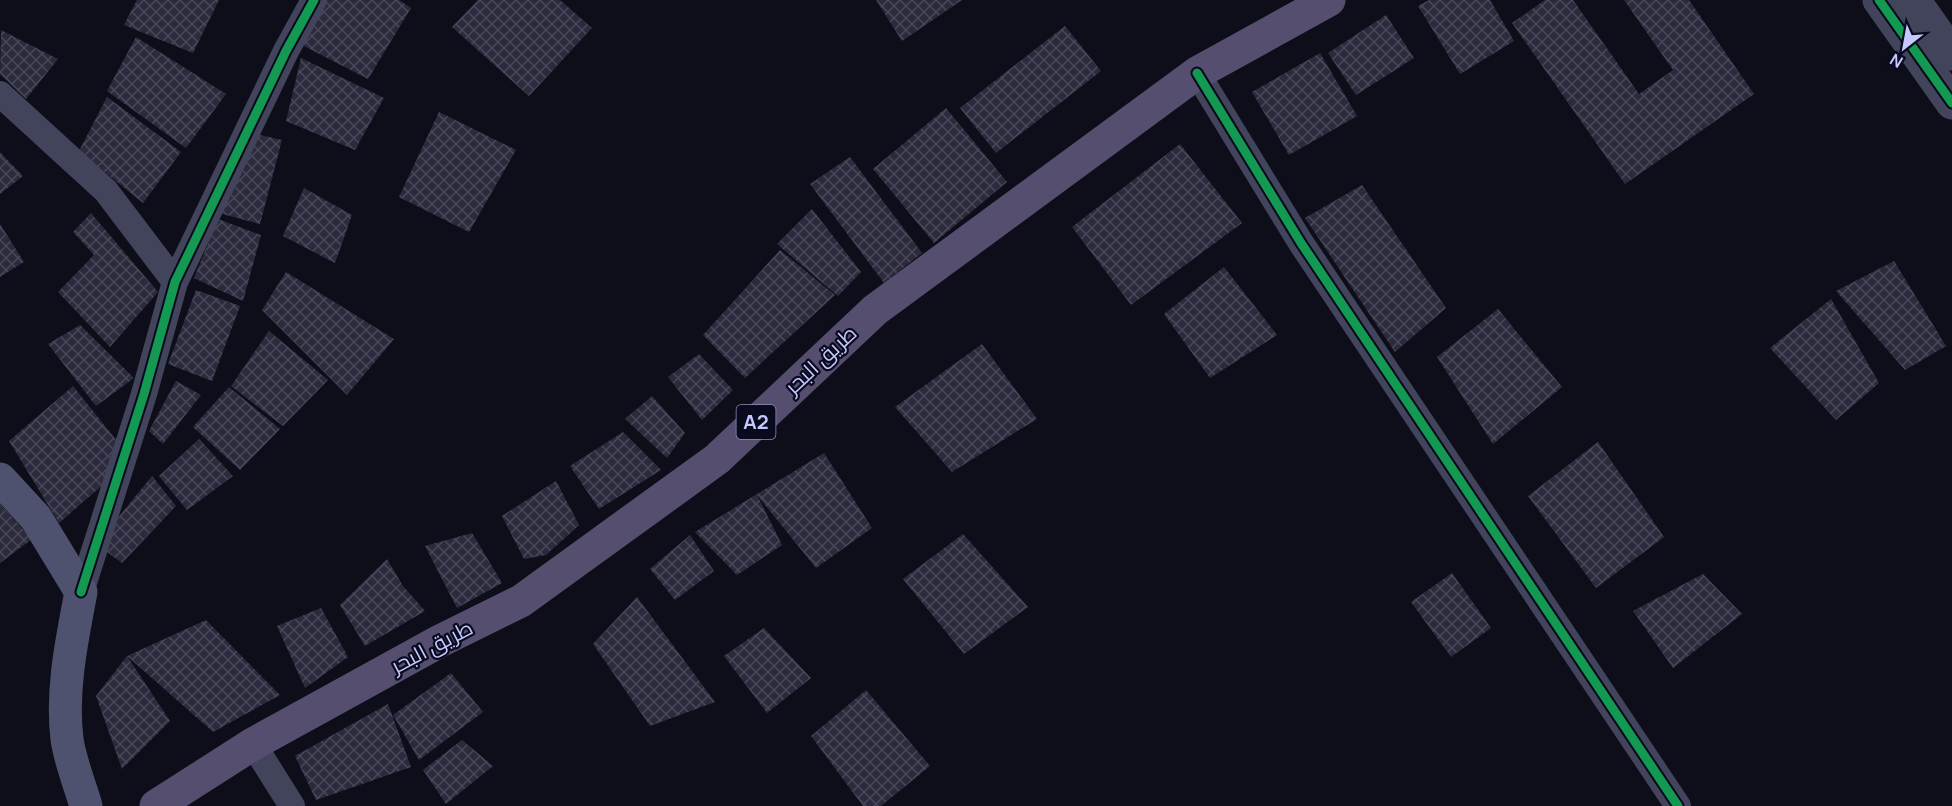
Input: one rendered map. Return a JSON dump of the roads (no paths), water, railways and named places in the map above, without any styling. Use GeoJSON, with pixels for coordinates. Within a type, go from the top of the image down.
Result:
{"type":"FeatureCollection","features":[{"type":"Feature","properties":{"kind":"main road","name":"طريق البحر"},"geometry":{"type":"LineString","coordinates":[[156,806],[253,744],[440,641],[521,601],[717,459],[875,310],[1197,73],[1329,0]]}},
{"type":"Feature","properties":{"kind":"main road"},"geometry":{"type":"LineString","coordinates":[[0,479],[36,518],[81,592],[70,653],[65,706],[67,741],[86,806]]}},
{"type":"Feature","properties":{"kind":"street"},"geometry":{"type":"LineString","coordinates":[[81,592],[144,394],[175,282],[286,51],[314,0]]}},
{"type":"Feature","properties":{"kind":"street"},"geometry":{"type":"LineString","coordinates":[[1879,0],[1952,103]]}},
{"type":"Feature","properties":{"kind":"street"},"geometry":{"type":"LineString","coordinates":[[1914,0],[1952,54]]}},
{"type":"Feature","properties":{"kind":"street"},"geometry":{"type":"LineString","coordinates":[[1197,73],[1301,243],[1678,806]]}},
{"type":"Feature","properties":{"kind":"street"},"geometry":{"type":"LineString","coordinates":[[0,94],[106,191],[175,282]]}},
{"type":"Feature","properties":{"kind":"street"},"geometry":{"type":"LineString","coordinates":[[253,744],[292,806]]}}]}
